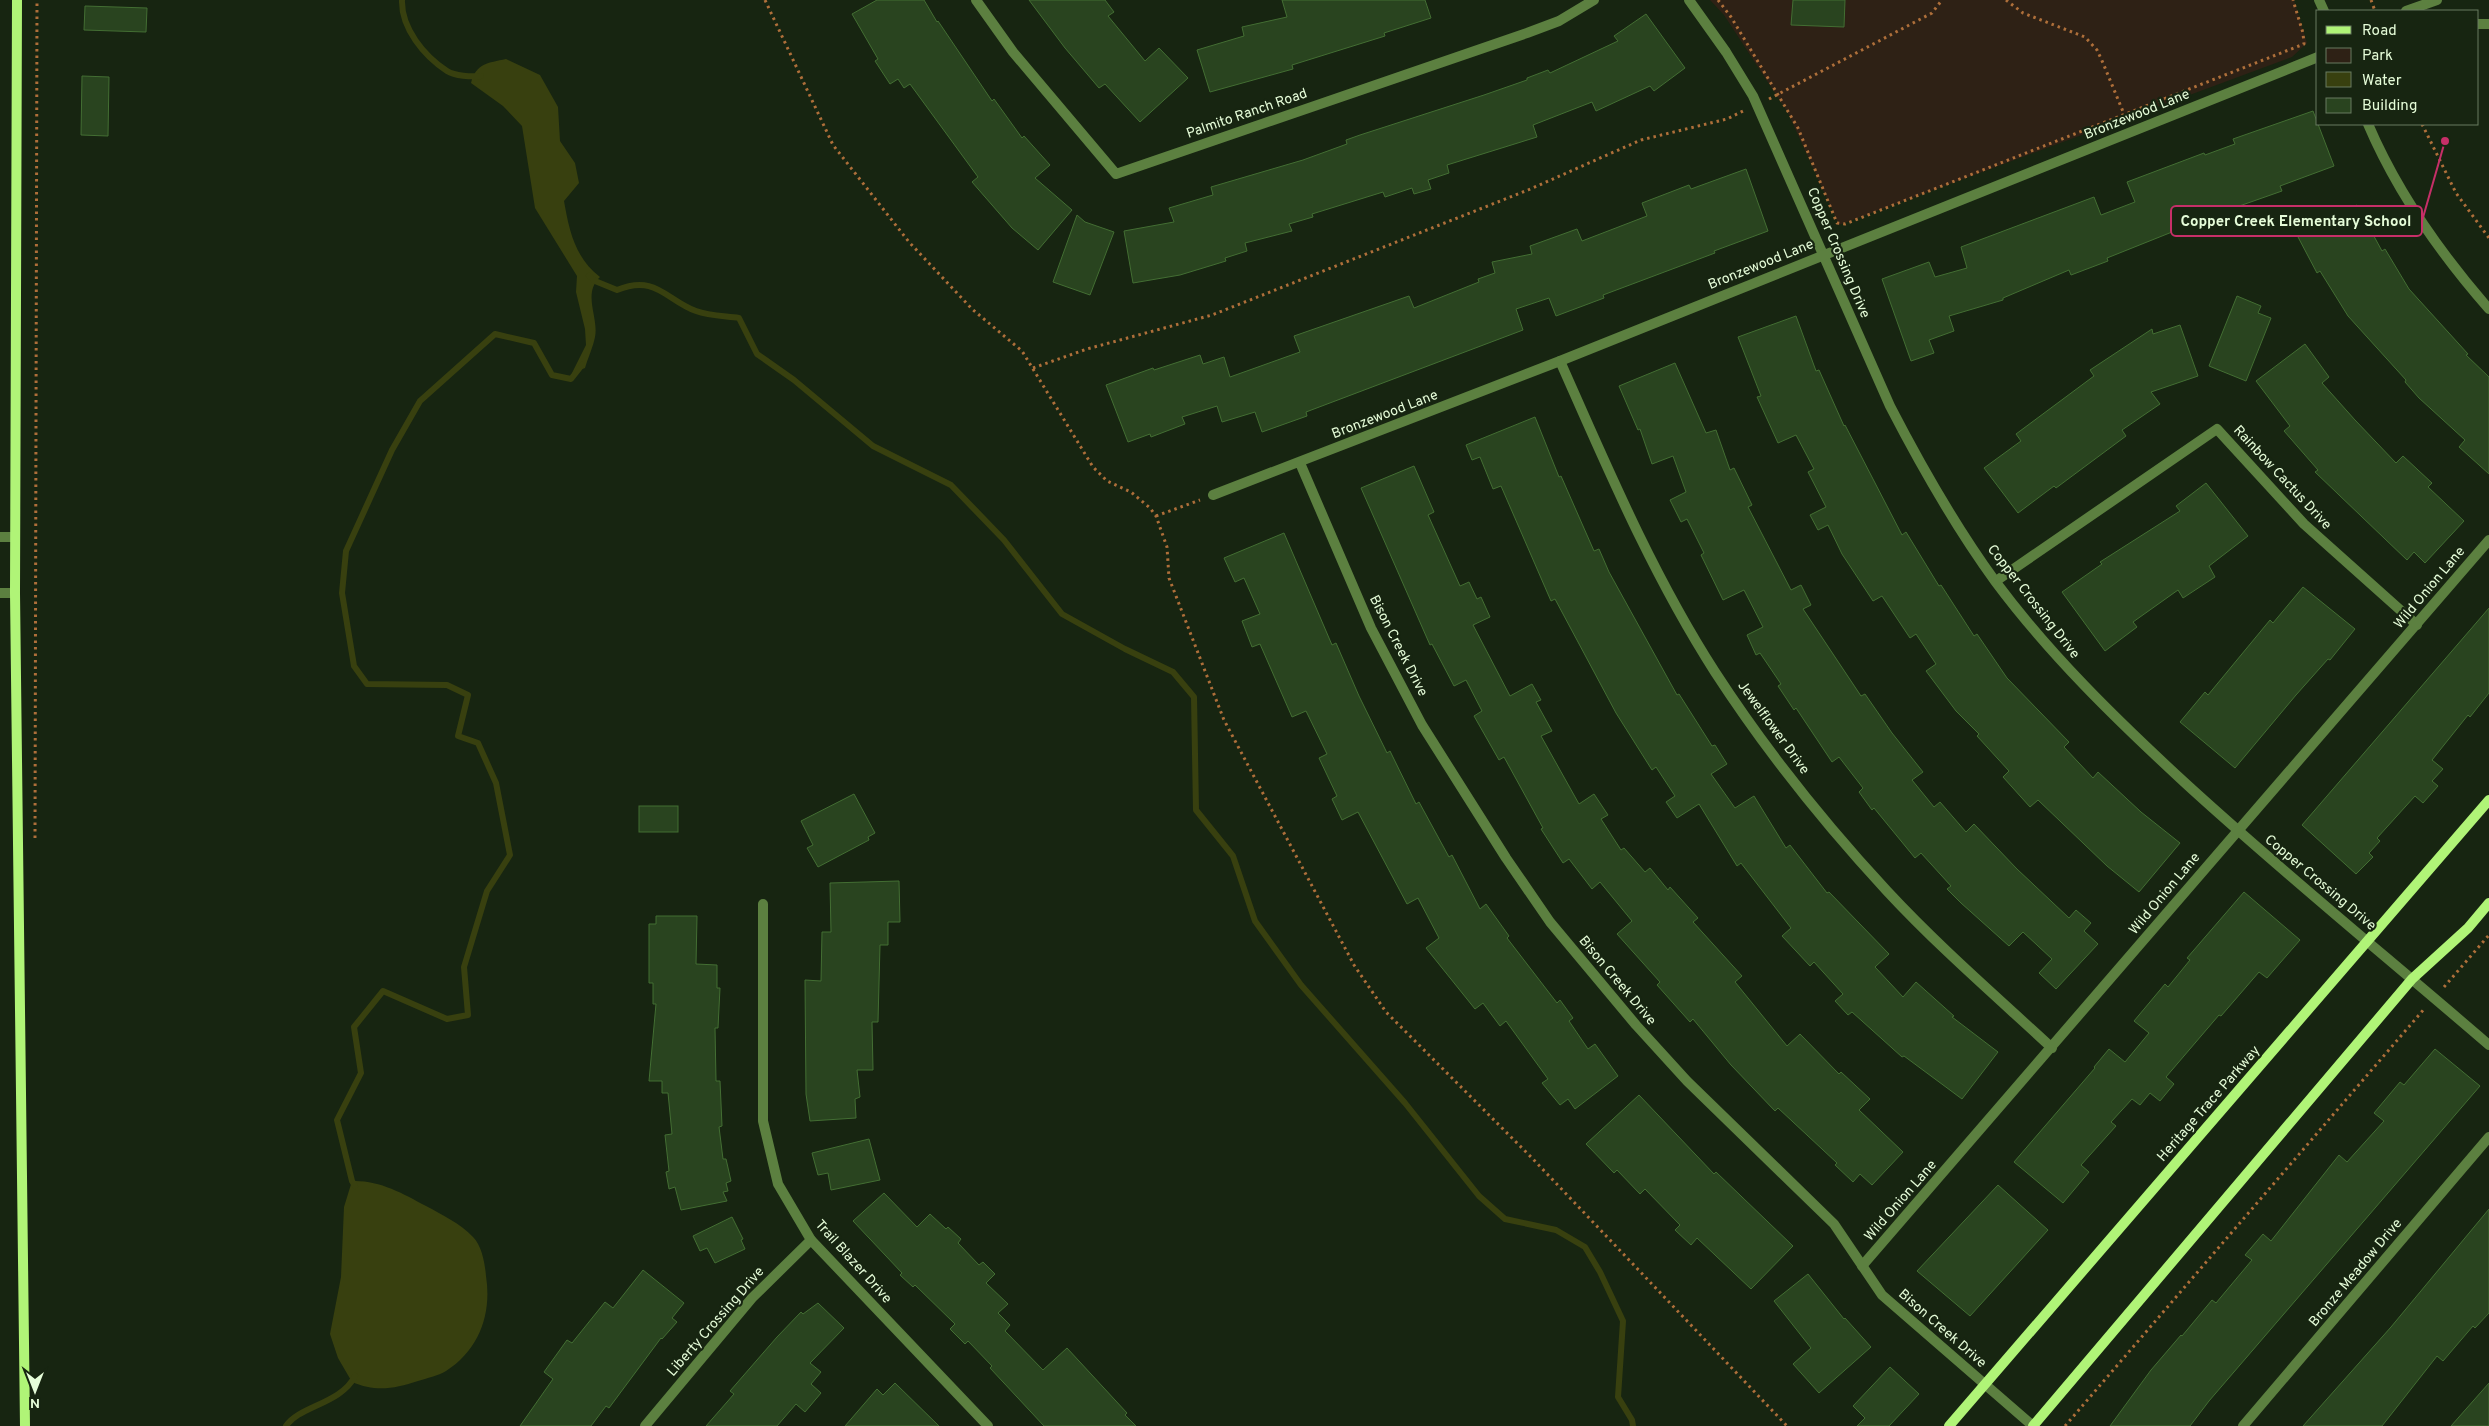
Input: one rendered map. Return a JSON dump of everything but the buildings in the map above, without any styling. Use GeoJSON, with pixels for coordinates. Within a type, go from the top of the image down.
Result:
{"type":"FeatureCollection","features":[{"type":"Feature","properties":{"kind":"street"},"geometry":{"type":"LineString","coordinates":[[17,0],[15,593],[25,1426]]}},
{"type":"Feature","properties":{"kind":"street","name":"Palmito Ranch Road"},"geometry":{"type":"LineString","coordinates":[[976,0],[1013,52],[1116,174],[1527,33],[1559,21],[1594,0]]}},
{"type":"Feature","properties":{"kind":"street","name":"Copper Crossing Drive"},"geometry":{"type":"LineString","coordinates":[[1689,0],[1726,52],[1757,104],[1890,406],[1940,496],[1996,581],[2106,710],[2238,831],[2489,1045]]}},
{"type":"Feature","properties":{"kind":"street"},"geometry":{"type":"LineString","coordinates":[[2409,10],[2437,0]]}},
{"type":"Feature","properties":{"kind":"street","name":"Bronzewood Lane"},"geometry":{"type":"LineString","coordinates":[[1213,495],[1560,361],[2316,58]]}},
{"type":"Feature","properties":{"kind":"street"},"geometry":{"type":"LineString","coordinates":[[2368,125],[2382,156],[2433,240],[2489,310]]}},
{"type":"Feature","properties":{"kind":"street","name":"Jewelflower Drive"},"geometry":{"type":"LineString","coordinates":[[1560,361],[1625,509],[1652,563],[1715,671],[1745,716],[1804,793],[1888,892],[2052,1048]]}},
{"type":"Feature","properties":{"kind":"street","name":"Rainbow Cactus Drive"},"geometry":{"type":"LineString","coordinates":[[1996,581],[2217,429],[2304,524],[2417,625]]}},
{"type":"Feature","properties":{"kind":"street","name":"Bison Creek Drive"},"geometry":{"type":"LineString","coordinates":[[1300,463],[1372,628],[1422,725],[1506,858],[1550,922],[1630,1018],[1687,1081],[1834,1224],[1882,1295],[1900,1313],[2033,1426]]}},
{"type":"Feature","properties":{"kind":"street"},"geometry":{"type":"LineString","coordinates":[[0,537],[15,537]]}},
{"type":"Feature","properties":{"kind":"street","name":"Wild Onion Lane"},"geometry":{"type":"LineString","coordinates":[[1862,1266],[2489,540]]}},
{"type":"Feature","properties":{"kind":"street"},"geometry":{"type":"LineString","coordinates":[[0,593],[15,593]]}},
{"type":"Feature","properties":{"kind":"street","name":"Heritage Trace Parkway"},"geometry":{"type":"LineString","coordinates":[[1950,1426],[2489,800]]}},
{"type":"Feature","properties":{"kind":"street"},"geometry":{"type":"LineString","coordinates":[[2033,1426],[2412,978],[2468,928],[2489,903]]}},
{"type":"Feature","properties":{"kind":"street","name":"Trail Blazer Drive"},"geometry":{"type":"LineString","coordinates":[[763,904],[763,1121],[778,1184],[810,1240],[987,1426]]}},
{"type":"Feature","properties":{"kind":"street","name":"Bronze Meadow Drive"},"geometry":{"type":"LineString","coordinates":[[2243,1426],[2489,1137]]}},
{"type":"Feature","properties":{"kind":"street","name":"Liberty Crossing Drive"},"geometry":{"type":"LineString","coordinates":[[645,1426],[752,1298],[810,1240]]}},
{"type":"Feature","properties":{"kind":"path"},"geometry":{"type":"LineString","coordinates":[[36,843],[37,0]]}},
{"type":"Feature","properties":{"kind":"path"},"geometry":{"type":"LineString","coordinates":[[765,0],[833,145],[909,242],[972,309],[1022,351],[1093,467],[1107,482],[1131,492],[1150,508],[1156,516],[1167,547],[1169,578],[1224,720],[1354,965],[1386,1012],[1532,1158],[1787,1426]]}},
{"type":"Feature","properties":{"kind":"path"},"geometry":{"type":"LineString","coordinates":[[1718,0],[1731,17],[1798,128],[1837,223],[1845,224],[1953,184],[2124,114],[2304,44],[2303,33],[2293,0]]}},
{"type":"Feature","properties":{"kind":"path"},"geometry":{"type":"LineString","coordinates":[[1033,368],[1087,349],[1212,315],[1528,190],[1641,140],[1727,119],[1932,13],[1942,0]]}},
{"type":"Feature","properties":{"kind":"path"},"geometry":{"type":"LineString","coordinates":[[2006,0],[2023,13],[2085,37],[2100,57],[2124,114]]}},
{"type":"Feature","properties":{"kind":"path"},"geometry":{"type":"LineString","coordinates":[[2422,125],[2456,193],[2489,238]]}},
{"type":"Feature","properties":{"kind":"path"},"geometry":{"type":"LineString","coordinates":[[1156,516],[1213,495]]}},
{"type":"Feature","properties":{"kind":"path"},"geometry":{"type":"LineString","coordinates":[[2065,1426],[2489,935]]}},
{"type":"Feature","properties":{"kind":"green space"},"geometry":{"type":"Polygon","coordinates":[[[1710,0],[2294,0],[2307,43],[2292,57],[1839,225],[1788,113],[1724,15],[1710,0]]]}},
{"type":"Feature","properties":{"kind":"water"},"geometry":{"type":"Polygon","coordinates":[[[506,59],[540,75],[558,107],[560,141],[575,163],[579,183],[564,201],[568,222],[574,243],[579,252],[591,269],[600,277],[592,291],[596,329],[593,345],[585,368],[572,373],[586,345],[585,329],[576,292],[577,276],[535,208],[522,126],[503,106],[471,83],[476,71],[484,65],[506,59]]]}},
{"type":"Feature","properties":{"kind":"water"},"geometry":{"type":"Polygon","coordinates":[[[352,1181],[381,1185],[408,1196],[457,1224],[468,1232],[479,1245],[486,1271],[487,1304],[485,1317],[475,1342],[467,1353],[443,1373],[401,1386],[369,1387],[352,1382],[338,1358],[330,1334],[341,1277],[344,1207],[352,1181]]]}},
{"type":"Feature","properties":{"kind":"waterway"},"geometry":{"type":"LineString","coordinates":[[402,0],[405,21],[422,49],[430,58],[450,73],[463,76],[481,76]]}},
{"type":"Feature","properties":{"kind":"waterway"},"geometry":{"type":"LineString","coordinates":[[589,276],[595,281],[617,290],[630,286],[642,285],[651,287],[701,313],[739,318],[757,354],[794,380],[873,446],[951,485],[1004,540],[1062,614],[1125,649],[1173,672],[1194,697],[1196,810],[1233,856],[1255,921],[1301,985],[1405,1103],[1479,1196],[1505,1219],[1556,1230],[1585,1247],[1600,1272],[1623,1321],[1618,1397],[1632,1420],[1633,1426]]}},
{"type":"Feature","properties":{"kind":"waterway"},"geometry":{"type":"LineString","coordinates":[[355,1186],[352,1181],[337,1120],[361,1073],[354,1027],[383,991],[447,1019],[468,1015],[464,967],[487,891],[510,855],[496,783],[478,743],[458,736],[468,695],[447,685],[367,684],[354,666],[342,593],[346,551],[392,450],[420,401],[495,334],[534,343],[552,375],[571,379],[582,365]]}},
{"type":"Feature","properties":{"kind":"waterway"},"geometry":{"type":"LineString","coordinates":[[286,1426],[300,1414],[340,1393],[355,1376]]}},
{"type":"Feature","properties":{"kind":"place","name":"Copper Creek Elementary School"},"geometry":{"type":"Point","coordinates":[2445,141]}}]}
